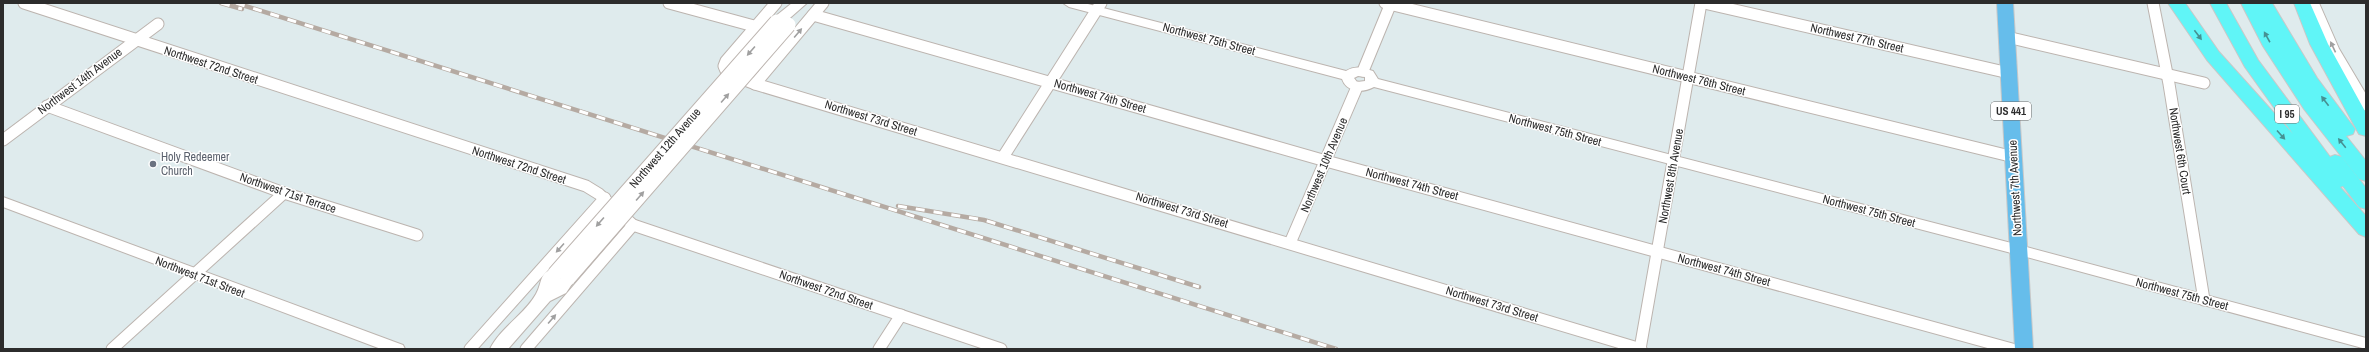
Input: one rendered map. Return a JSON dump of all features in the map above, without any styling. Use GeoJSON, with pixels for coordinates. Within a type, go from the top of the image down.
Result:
{"type":"FeatureCollection","features":[{"type":"Feature","properties":{"kind":"highway"},"geometry":{"type":"LineString","coordinates":[[2176,3],[2213,56],[2366,229]]}},
{"type":"Feature","properties":{"kind":"highway","name":"I 95"},"geometry":{"type":"LineString","coordinates":[[2218,3],[2251,63],[2366,219]]}},
{"type":"Feature","properties":{"kind":"highway"},"geometry":{"type":"LineString","coordinates":[[2230,3],[2271,75],[2366,202]]}},
{"type":"Feature","properties":{"kind":"highway"},"geometry":{"type":"LineString","coordinates":[[2248,3],[2272,46],[2310,104],[2366,174]]}},
{"type":"Feature","properties":{"kind":"highway"},"geometry":{"type":"LineString","coordinates":[[2264,3],[2311,82],[2366,154]]}},
{"type":"Feature","properties":{"kind":"highway"},"geometry":{"type":"LineString","coordinates":[[2302,3],[2319,44],[2366,129]]}},
{"type":"Feature","properties":{"kind":"main road","name":"Northwest 7th Avenue"},"geometry":{"type":"LineString","coordinates":[[2005,3],[2024,349]]}},
{"type":"Feature","properties":{"kind":"main road","name":"Northwest 12th Avenue"},"geometry":{"type":"LineString","coordinates":[[498,349],[544,296],[560,288],[562,276],[783,23],[793,19],[798,5]]}},
{"type":"Feature","properties":{"kind":"street","name":"Northwest 72nd Street"},"geometry":{"type":"LineString","coordinates":[[24,3],[586,186],[605,198],[620,215],[633,225],[1001,349]]}},
{"type":"Feature","properties":{"kind":"street"},"geometry":{"type":"LineString","coordinates":[[669,3],[754,26],[776,3]]}},
{"type":"Feature","properties":{"kind":"street"},"geometry":{"type":"LineString","coordinates":[[755,84],[823,3]]}},
{"type":"Feature","properties":{"kind":"street","name":"Northwest 75th Street"},"geometry":{"type":"LineString","coordinates":[[1069,3],[1099,7],[1348,76]]}},
{"type":"Feature","properties":{"kind":"street"},"geometry":{"type":"LineString","coordinates":[[1363,71],[1389,3]]}},
{"type":"Feature","properties":{"kind":"street","name":"Northwest 76th Street"},"geometry":{"type":"LineString","coordinates":[[1389,3],[2014,157]]}},
{"type":"Feature","properties":{"kind":"street","name":"Northwest 8th Avenue"},"geometry":{"type":"LineString","coordinates":[[1641,349],[1701,3]]}},
{"type":"Feature","properties":{"kind":"street","name":"Northwest 77th Street"},"geometry":{"type":"LineString","coordinates":[[1704,3],[2009,74]]}},
{"type":"Feature","properties":{"kind":"street","name":"Northwest 6th Court"},"geometry":{"type":"LineString","coordinates":[[2153,3],[2167,74],[2204,300]]}},
{"type":"Feature","properties":{"kind":"street"},"geometry":{"type":"LineString","coordinates":[[2313,3],[2334,50],[2366,105]]}},
{"type":"Feature","properties":{"kind":"street"},"geometry":{"type":"LineString","coordinates":[[1003,157],[1099,7]]}},
{"type":"Feature","properties":{"kind":"street","name":"Northwest 74th Street"},"geometry":{"type":"LineString","coordinates":[[813,15],[1326,161],[2012,349]]}},
{"type":"Feature","properties":{"kind":"street","name":"Northwest 14th Avenue"},"geometry":{"type":"LineString","coordinates":[[3,140],[158,24]]}},
{"type":"Feature","properties":{"kind":"street","name":"Northwest 73rd Street"},"geometry":{"type":"LineString","coordinates":[[754,26],[726,61],[725,70],[731,76],[1641,349]]}},
{"type":"Feature","properties":{"kind":"street"},"geometry":{"type":"LineString","coordinates":[[2007,36],[2204,83]]}},
{"type":"Feature","properties":{"kind":"street"},"geometry":{"type":"LineString","coordinates":[[1363,71],[1369,74],[1371,82],[1366,87],[1357,87],[1349,82],[1348,76],[1352,72],[1363,71]]}},
{"type":"Feature","properties":{"kind":"street","name":"Northwest 75th Street"},"geometry":{"type":"LineString","coordinates":[[1371,82],[2019,250],[2366,344]]}},
{"type":"Feature","properties":{"kind":"street","name":"Northwest 10th Avenue"},"geometry":{"type":"LineString","coordinates":[[1290,243],[1357,87]]}},
{"type":"Feature","properties":{"kind":"street","name":"Northwest 71st Terrace"},"geometry":{"type":"LineString","coordinates":[[48,106],[284,193],[417,236]]}},
{"type":"Feature","properties":{"kind":"street"},"geometry":{"type":"LineString","coordinates":[[112,349],[284,193]]}},
{"type":"Feature","properties":{"kind":"street"},"geometry":{"type":"LineString","coordinates":[[470,349],[605,198]]}},
{"type":"Feature","properties":{"kind":"street","name":"Northwest 71st Street"},"geometry":{"type":"LineString","coordinates":[[3,202],[195,275],[398,349]]}},
{"type":"Feature","properties":{"kind":"street"},"geometry":{"type":"LineString","coordinates":[[526,349],[633,225]]}},
{"type":"Feature","properties":{"kind":"street"},"geometry":{"type":"LineString","coordinates":[[879,349],[901,315]]}},
{"type":"Feature","properties":{"kind":"railway"},"geometry":{"type":"LineString","coordinates":[[221,3],[242,9]]}},
{"type":"Feature","properties":{"kind":"railway"},"geometry":{"type":"LineString","coordinates":[[236,3],[1336,349]]}},
{"type":"Feature","properties":{"kind":"railway"},"geometry":{"type":"LineString","coordinates":[[898,206],[984,220],[1199,287]]}},
{"type":"Feature","properties":{"kind":"place","name":"Holy Redeemer Church"},"geometry":{"type":"Point","coordinates":[153,164]}}]}
